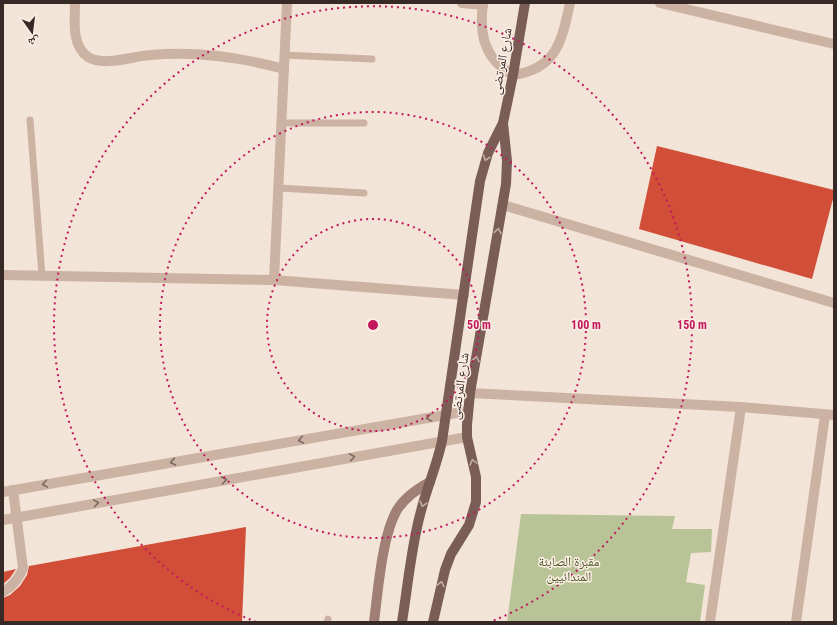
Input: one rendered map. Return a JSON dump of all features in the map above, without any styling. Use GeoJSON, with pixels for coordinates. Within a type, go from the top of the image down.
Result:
{"type":"FeatureCollection","features":[{"type":"Feature","properties":{"kind":"main road","name":"شارع المرتضى"},"geometry":{"type":"LineString","coordinates":[[402,622],[414,541],[421,511],[437,462],[442,440],[483,167],[502,123],[513,75],[525,3]]}},
{"type":"Feature","properties":{"kind":"main road","name":"شارع المرتضى"},"geometry":{"type":"LineString","coordinates":[[433,622],[444,570],[451,554],[469,525],[476,502],[476,477],[467,437],[468,411],[506,184],[507,161],[502,123]]}},
{"type":"Feature","properties":{"kind":"main road"},"geometry":{"type":"LineString","coordinates":[[374,622],[384,552],[391,522],[406,498],[430,482]]}},
{"type":"Feature","properties":{"kind":"street"},"geometry":{"type":"LineString","coordinates":[[75,3],[75,29],[78,44],[87,56],[94,60],[109,61],[165,54],[200,54],[257,62],[284,69]]}},
{"type":"Feature","properties":{"kind":"street"},"geometry":{"type":"LineString","coordinates":[[274,280],[286,3]]}},
{"type":"Feature","properties":{"kind":"street"},"geometry":{"type":"LineString","coordinates":[[462,3],[483,4],[482,31],[487,49],[497,64],[513,75],[537,68],[549,59],[556,51],[564,32],[570,3]]}},
{"type":"Feature","properties":{"kind":"street"},"geometry":{"type":"LineString","coordinates":[[660,3],[834,44]]}},
{"type":"Feature","properties":{"kind":"street"},"geometry":{"type":"LineString","coordinates":[[503,205],[834,303]]}},
{"type":"Feature","properties":{"kind":"street"},"geometry":{"type":"LineString","coordinates":[[3,275],[274,280],[464,294]]}},
{"type":"Feature","properties":{"kind":"street"},"geometry":{"type":"LineString","coordinates":[[470,393],[741,407],[829,415],[796,622]]}},
{"type":"Feature","properties":{"kind":"street"},"geometry":{"type":"LineString","coordinates":[[710,622],[741,407]]}},
{"type":"Feature","properties":{"kind":"street"},"geometry":{"type":"LineString","coordinates":[[3,492],[468,411]]}},
{"type":"Feature","properties":{"kind":"street"},"geometry":{"type":"LineString","coordinates":[[3,520],[442,440],[467,437]]}},
{"type":"Feature","properties":{"kind":"street"},"geometry":{"type":"LineString","coordinates":[[3,592],[9,589],[18,579],[22,568],[13,490]]}},
{"type":"Feature","properties":{"kind":"lane"},"geometry":{"type":"LineString","coordinates":[[284,55],[372,59]]}},
{"type":"Feature","properties":{"kind":"lane"},"geometry":{"type":"LineString","coordinates":[[30,120],[42,276]]}},
{"type":"Feature","properties":{"kind":"lane"},"geometry":{"type":"LineString","coordinates":[[282,123],[364,123]]}},
{"type":"Feature","properties":{"kind":"lane"},"geometry":{"type":"LineString","coordinates":[[279,188],[364,193]]}},
{"type":"Feature","properties":{"kind":"green space","name":"مقبرة الصابئة المندائيين"},"geometry":{"type":"Polygon","coordinates":[[[521,514],[675,516],[672,529],[712,529],[711,552],[691,553],[686,582],[705,585],[700,622],[507,622],[521,514]]]}},
{"type":"Feature","properties":{"kind":"building"},"geometry":{"type":"Polygon","coordinates":[[[657,146],[834,190],[812,279],[639,229],[657,146]]]}},
{"type":"Feature","properties":{"kind":"building"},"geometry":{"type":"Polygon","coordinates":[[[246,527],[242,622],[3,622],[3,598],[10,595],[20,586],[27,575],[29,566],[246,527]]]}},
{"type":"Feature","properties":{"kind":"building"},"geometry":{"type":"Polygon","coordinates":[[[16,569],[10,578],[3,584],[3,572],[16,569]]]}}]}
